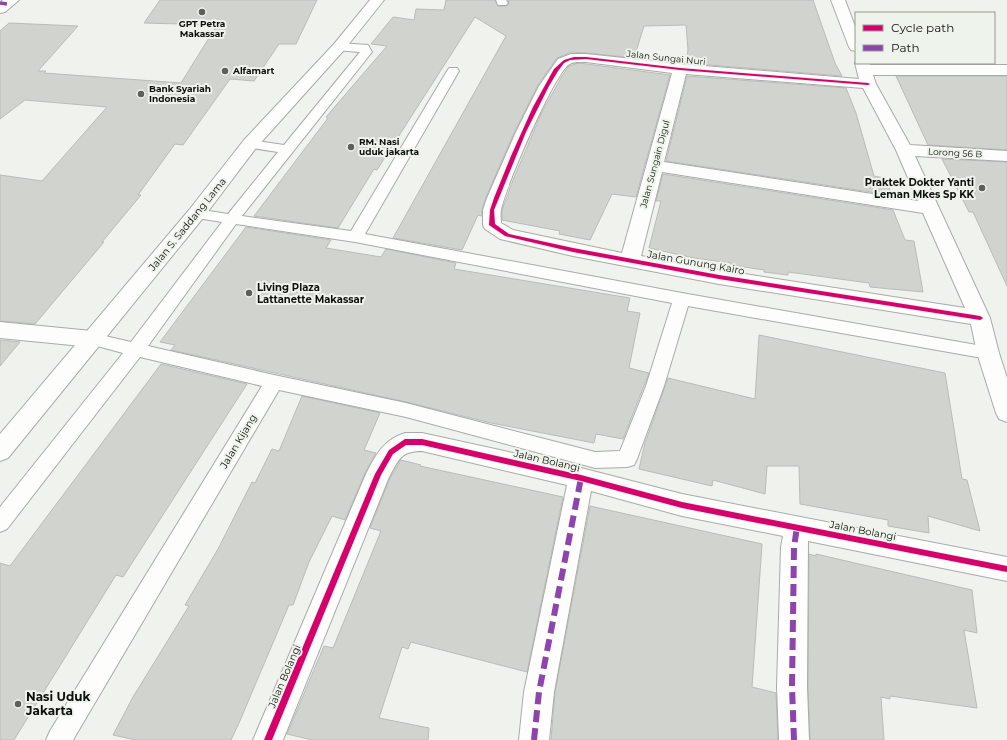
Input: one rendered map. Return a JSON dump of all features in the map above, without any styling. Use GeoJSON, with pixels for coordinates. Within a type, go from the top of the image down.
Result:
{"type":"FeatureCollection","features":[{"type":"Feature","properties":{"kind":"street"},"geometry":{"type":"LineString","coordinates":[[0,9],[12,0]]}},
{"type":"Feature","properties":{"kind":"street","name":"Jalan S. Saddang Lama"},"geometry":{"type":"LineString","coordinates":[[0,451],[196,214],[250,144],[339,47],[377,0]]}},
{"type":"Feature","properties":{"kind":"street"},"geometry":{"type":"LineString","coordinates":[[838,0],[855,44]]}},
{"type":"Feature","properties":{"kind":"street","name":"Jalan Sungai Nuri"},"geometry":{"type":"LineString","coordinates":[[516,150],[553,73],[563,62],[572,59],[586,58],[680,69],[865,72],[1007,70]]}},
{"type":"Feature","properties":{"kind":"street","name":"Jalan Sungain Digul"},"geometry":{"type":"LineString","coordinates":[[630,260],[680,69]]}},
{"type":"Feature","properties":{"kind":"street"},"geometry":{"type":"LineString","coordinates":[[865,72],[904,150],[980,318],[988,353],[1006,407]]}},
{"type":"Feature","properties":{"kind":"street","name":"Jalan Gunung Kairo"},"geometry":{"type":"LineString","coordinates":[[516,150],[492,211],[492,225],[507,235],[573,250],[719,277],[980,318]]}},
{"type":"Feature","properties":{"kind":"street","name":"Lorong 56 B"},"geometry":{"type":"LineString","coordinates":[[904,150],[1007,156]]}},
{"type":"Feature","properties":{"kind":"street"},"geometry":{"type":"LineString","coordinates":[[654,166],[929,208]]}},
{"type":"Feature","properties":{"kind":"street"},"geometry":{"type":"LineString","coordinates":[[0,330],[92,339]]}},
{"type":"Feature","properties":{"kind":"street","name":"Jalan Bolangi"},"geometry":{"type":"LineString","coordinates":[[268,740],[378,474],[391,452],[405,442],[422,442],[581,478],[682,505],[1007,569]]}},
{"type":"Feature","properties":{"kind":"street"},"geometry":{"type":"LineString","coordinates":[[534,740],[539,692],[581,478]]}},
{"type":"Feature","properties":{"kind":"street"},"geometry":{"type":"LineString","coordinates":[[794,740],[792,687],[794,547],[797,527]]}},
{"type":"Feature","properties":{"kind":"lane"},"geometry":{"type":"LineString","coordinates":[[4,512],[135,350],[286,149],[366,52],[364,48],[339,47]]}},
{"type":"Feature","properties":{"kind":"lane"},"geometry":{"type":"LineString","coordinates":[[355,237],[453,71]]}},
{"type":"Feature","properties":{"kind":"lane"},"geometry":{"type":"LineString","coordinates":[[250,144],[286,149]]}},
{"type":"Feature","properties":{"kind":"lane"},"geometry":{"type":"LineString","coordinates":[[196,214],[355,237],[682,299],[988,353]]}},
{"type":"Feature","properties":{"kind":"lane","name":"Jalan Bolangi"},"geometry":{"type":"LineString","coordinates":[[274,382],[406,410],[595,460],[627,459],[655,386],[682,299]]}},
{"type":"Feature","properties":{"kind":"lane"},"geometry":{"type":"LineString","coordinates":[[92,339],[274,382]]}},
{"type":"Feature","properties":{"kind":"lane","name":"Jalan Kijang"},"geometry":{"type":"LineString","coordinates":[[58,740],[274,382]]}},
{"type":"Feature","properties":{"kind":"building"},"geometry":{"type":"Polygon","coordinates":[[[160,0],[317,0],[296,44],[279,44],[254,81],[230,79],[183,145],[175,144],[138,195],[141,195],[102,242],[104,242],[35,324],[0,321],[0,175],[42,181],[107,107],[25,100],[0,119],[0,31],[9,23],[78,26],[38,71],[46,71],[44,73],[181,83],[217,25],[144,23],[160,0]]]}},
{"type":"Feature","properties":{"kind":"building"},"geometry":{"type":"Polygon","coordinates":[[[446,0],[495,0],[498,6],[507,6],[509,3],[508,0],[813,0],[835,63],[842,76],[686,63],[688,50],[686,25],[644,26],[634,58],[571,52],[557,58],[538,85],[515,131],[486,197],[482,210],[482,216],[478,215],[462,250],[393,238],[506,36],[475,17],[377,170],[374,169],[338,228],[254,216],[328,118],[326,117],[387,46],[371,44],[393,17],[414,20],[416,9],[444,10],[446,0]]]}},
{"type":"Feature","properties":{"kind":"building"},"geometry":{"type":"Polygon","coordinates":[[[579,63],[670,75],[636,197],[612,194],[590,240],[559,234],[560,231],[502,220],[502,210],[513,180],[542,112],[569,66],[579,63]]]}},
{"type":"Feature","properties":{"kind":"building"},"geometry":{"type":"Polygon","coordinates":[[[687,76],[846,88],[856,113],[874,176],[889,179],[890,195],[666,161],[687,76]]]}},
{"type":"Feature","properties":{"kind":"building"},"geometry":{"type":"Polygon","coordinates":[[[896,76],[1007,76],[1007,150],[928,145],[896,76]]]}},
{"type":"Feature","properties":{"kind":"building","name":"Praktek Dokter Yanti Leman Mkes Sp KK"},"geometry":{"type":"Polygon","coordinates":[[[942,159],[1007,162],[1007,286],[973,212],[969,212],[942,159]]]}},
{"type":"Feature","properties":{"kind":"building"},"geometry":{"type":"Polygon","coordinates":[[[663,174],[893,210],[905,240],[914,241],[923,292],[870,287],[869,283],[788,272],[788,275],[764,272],[764,270],[731,265],[731,263],[694,258],[649,248],[661,201],[656,201],[663,174]]]}},
{"type":"Feature","properties":{"kind":"building"},"geometry":{"type":"Polygon","coordinates":[[[246,227],[331,240],[326,248],[381,257],[386,249],[456,263],[454,269],[630,298],[627,311],[640,313],[629,368],[649,373],[623,439],[596,434],[594,443],[491,423],[406,402],[171,350],[175,345],[160,342],[246,227]]]}},
{"type":"Feature","properties":{"kind":"building"},"geometry":{"type":"Polygon","coordinates":[[[759,335],[945,373],[962,479],[967,480],[980,531],[928,516],[929,533],[888,526],[888,520],[800,504],[799,466],[767,466],[765,494],[713,480],[712,486],[639,469],[645,443],[668,378],[755,399],[759,335]]]}},
{"type":"Feature","properties":{"kind":"building"},"geometry":{"type":"Polygon","coordinates":[[[0,340],[20,342],[0,366],[0,340]]]}},
{"type":"Feature","properties":{"kind":"building"},"geometry":{"type":"Polygon","coordinates":[[[161,364],[247,384],[123,577],[116,575],[14,740],[0,740],[0,563],[10,566],[161,364]]]}},
{"type":"Feature","properties":{"kind":"building"},"geometry":{"type":"Polygon","coordinates":[[[302,396],[380,413],[364,450],[376,453],[365,473],[345,520],[332,516],[309,562],[293,605],[289,605],[231,740],[135,740],[113,735],[133,697],[189,606],[185,605],[218,549],[252,482],[255,483],[272,449],[279,451],[302,396]]]}},
{"type":"Feature","properties":{"kind":"building"},"geometry":{"type":"Polygon","coordinates":[[[401,460],[421,465],[420,466],[563,497],[527,672],[411,642],[408,649],[402,647],[379,718],[429,728],[428,740],[312,740],[287,734],[324,646],[333,648],[381,531],[370,528],[390,478],[401,460]]]}},
{"type":"Feature","properties":{"kind":"building"},"geometry":{"type":"Polygon","coordinates":[[[590,506],[762,544],[752,687],[776,693],[778,740],[551,740],[555,692],[590,506]]]}},
{"type":"Feature","properties":{"kind":"building"},"geometry":{"type":"Polygon","coordinates":[[[809,554],[816,556],[816,554],[972,590],[977,633],[964,630],[977,708],[890,696],[890,699],[881,697],[884,740],[810,740],[808,687],[809,554]]]}},
{"type":"Feature","properties":{"kind":"marked path"},"geometry":{"type":"LineString","coordinates":[[0,3],[7,4]]}},
{"type":"Feature","properties":{"kind":"marked path"},"geometry":{"type":"LineString","coordinates":[[534,740],[539,692],[581,478]]}},
{"type":"Feature","properties":{"kind":"marked path"},"geometry":{"type":"LineString","coordinates":[[794,740],[792,687],[794,547],[797,527]]}},
{"type":"Feature","properties":{"kind":"cycle path"},"geometry":{"type":"LineString","coordinates":[[868,84],[680,69],[586,58],[568,59],[556,70],[546,86],[513,156],[492,210],[492,225],[507,235],[573,250],[719,277],[980,318]]}},
{"type":"Feature","properties":{"kind":"cycle path"},"geometry":{"type":"LineString","coordinates":[[268,740],[378,474],[391,452],[405,442],[422,442],[581,478],[682,505],[1007,569]]}},
{"type":"Feature","properties":{"kind":"place","name":"GPT Petra Makassar"},"geometry":{"type":"Point","coordinates":[202,12]}},
{"type":"Feature","properties":{"kind":"place","name":"Alfamart"},"geometry":{"type":"Point","coordinates":[225,71]}},
{"type":"Feature","properties":{"kind":"place","name":"Bank Syariah Indonesia"},"geometry":{"type":"Point","coordinates":[141,94]}},
{"type":"Feature","properties":{"kind":"place","name":"RM. Nasi uduk jakarta"},"geometry":{"type":"Point","coordinates":[351,147]}},
{"type":"Feature","properties":{"kind":"place","name":"Praktek Dokter Yanti Leman Mkes Sp KK"},"geometry":{"type":"Point","coordinates":[982,188]}},
{"type":"Feature","properties":{"kind":"place","name":"Living Plaza Lattanette Makassar"},"geometry":{"type":"Point","coordinates":[249,293]}},
{"type":"Feature","properties":{"kind":"place","name":"Nasi Uduk Jakarta"},"geometry":{"type":"Point","coordinates":[18,704]}}]}
